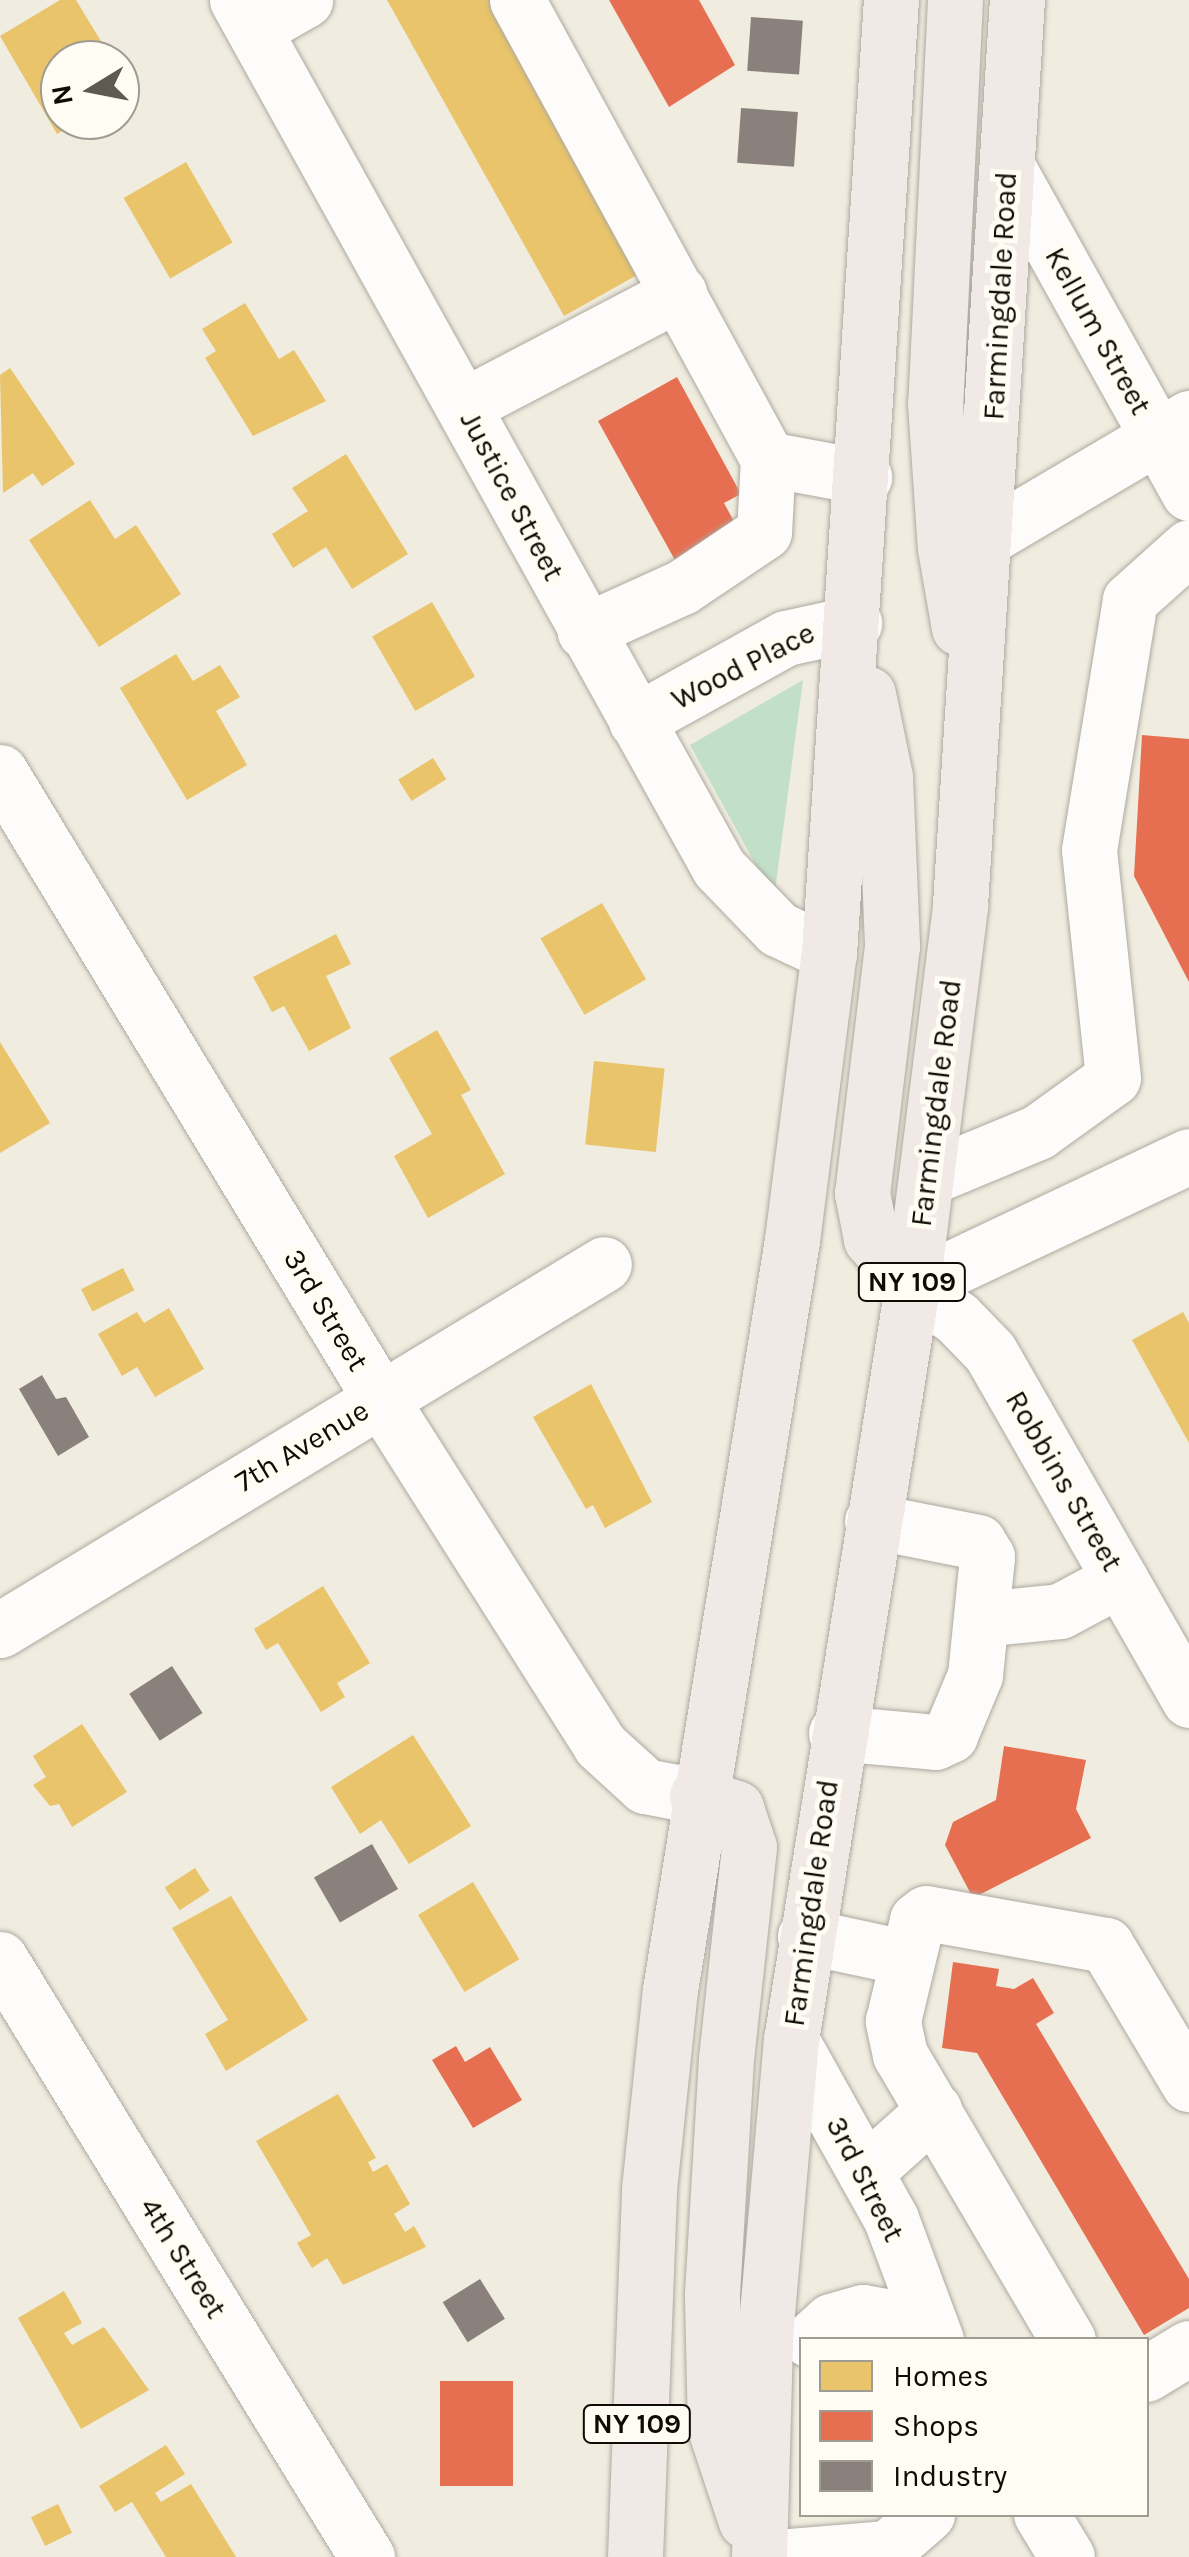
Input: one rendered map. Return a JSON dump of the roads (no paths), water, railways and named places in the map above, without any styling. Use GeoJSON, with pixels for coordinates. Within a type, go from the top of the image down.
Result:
{"type":"FeatureCollection","features":[{"type":"Feature","properties":{"kind":"main road","name":"NY 109"},"geometry":{"type":"LineString","coordinates":[[635,2557],[650,2189],[698,1796],[792,1240],[829,952],[864,477],[892,0]]}},
{"type":"Feature","properties":{"kind":"main road"},"geometry":{"type":"LineString","coordinates":[[955,0],[934,404],[945,548],[974,715]]}},
{"type":"Feature","properties":{"kind":"main road","name":"Farmingdale Road"},"geometry":{"type":"LineString","coordinates":[[759,2557],[764,2394],[791,2040],[836,1733],[912,1287],[956,943],[986,538],[1018,0]]}},
{"type":"Feature","properties":{"kind":"main road"},"geometry":{"type":"LineString","coordinates":[[854,623],[885,777],[892,904],[862,1194],[871,1239],[912,1287]]}},
{"type":"Feature","properties":{"kind":"main road"},"geometry":{"type":"LineString","coordinates":[[698,1796],[736,1808],[748,1847],[714,2214],[712,2347],[715,2428],[759,2557]]}},
{"type":"Feature","properties":{"kind":"street"},"geometry":{"type":"LineString","coordinates":[[245,14],[306,0]]}},
{"type":"Feature","properties":{"kind":"street"},"geometry":{"type":"LineString","coordinates":[[517,0],[768,460],[764,532],[682,587],[585,631]]}},
{"type":"Feature","properties":{"kind":"street","name":"Justice Street"},"geometry":{"type":"LineString","coordinates":[[245,14],[585,631],[740,896],[778,929],[829,952]]}},
{"type":"Feature","properties":{"kind":"street","name":"Kellum Street"},"geometry":{"type":"LineString","coordinates":[[1008,168],[1173,427],[1189,493]]}},
{"type":"Feature","properties":{"kind":"street"},"geometry":{"type":"LineString","coordinates":[[463,406],[678,293]]}},
{"type":"Feature","properties":{"kind":"street"},"geometry":{"type":"LineString","coordinates":[[986,538],[1173,427]]}},
{"type":"Feature","properties":{"kind":"street"},"geometry":{"type":"LineString","coordinates":[[768,460],[864,477]]}},
{"type":"Feature","properties":{"kind":"street"},"geometry":{"type":"LineString","coordinates":[[926,1178],[1038,1132],[1113,1078],[1089,850],[1130,600],[1189,547]]}},
{"type":"Feature","properties":{"kind":"street","name":"Wood Place"},"geometry":{"type":"LineString","coordinates":[[636,721],[786,638],[854,623]]}},
{"type":"Feature","properties":{"kind":"street","name":"3rd Street"},"geometry":{"type":"LineString","coordinates":[[0,772],[380,1398],[600,1745],[645,1786],[698,1796]]}},
{"type":"Feature","properties":{"kind":"street"},"geometry":{"type":"LineString","coordinates":[[912,1287],[1189,1156]]}},
{"type":"Feature","properties":{"kind":"street","name":"7th Avenue"},"geometry":{"type":"LineString","coordinates":[[0,1630],[604,1264]]}},
{"type":"Feature","properties":{"kind":"street","name":"Robbins Street"},"geometry":{"type":"LineString","coordinates":[[912,1287],[958,1318],[990,1352],[1189,1700]]}},
{"type":"Feature","properties":{"kind":"street"},"geometry":{"type":"LineString","coordinates":[[836,1733],[935,1742],[950,1735],[975,1675],[987,1556],[978,1542],[872,1521]]}},
{"type":"Feature","properties":{"kind":"street"},"geometry":{"type":"LineString","coordinates":[[981,1619],[1060,1611],[1120,1578]]}},
{"type":"Feature","properties":{"kind":"street"},"geometry":{"type":"LineString","coordinates":[[1066,2337],[900,2054],[893,2021],[917,1920],[926,1913],[1095,1939],[1106,1945],[1189,2084]]}},
{"type":"Feature","properties":{"kind":"street"},"geometry":{"type":"LineString","coordinates":[[805,1936],[908,1958]]}},
{"type":"Feature","properties":{"kind":"street","name":"4th Street"},"geometry":{"type":"LineString","coordinates":[[0,1960],[367,2557]]}},
{"type":"Feature","properties":{"kind":"street","name":"3rd Street"},"geometry":{"type":"LineString","coordinates":[[791,2040],[891,2219],[931,2331]]}},
{"type":"Feature","properties":{"kind":"street"},"geometry":{"type":"LineString","coordinates":[[865,2172],[934,2110]]}},
{"type":"Feature","properties":{"kind":"street","name":"3rd Street"},"geometry":{"type":"LineString","coordinates":[[813,2337],[831,2321],[863,2312],[931,2331]]}},
{"type":"Feature","properties":{"kind":"street"},"geometry":{"type":"LineString","coordinates":[[1149,2372],[1189,2348]]}},
{"type":"Feature","properties":{"kind":"street"},"geometry":{"type":"LineString","coordinates":[[764,2394],[799,2353]]}},
{"type":"Feature","properties":{"kind":"street"},"geometry":{"type":"LineString","coordinates":[[778,2557],[901,2540]]}}]}
